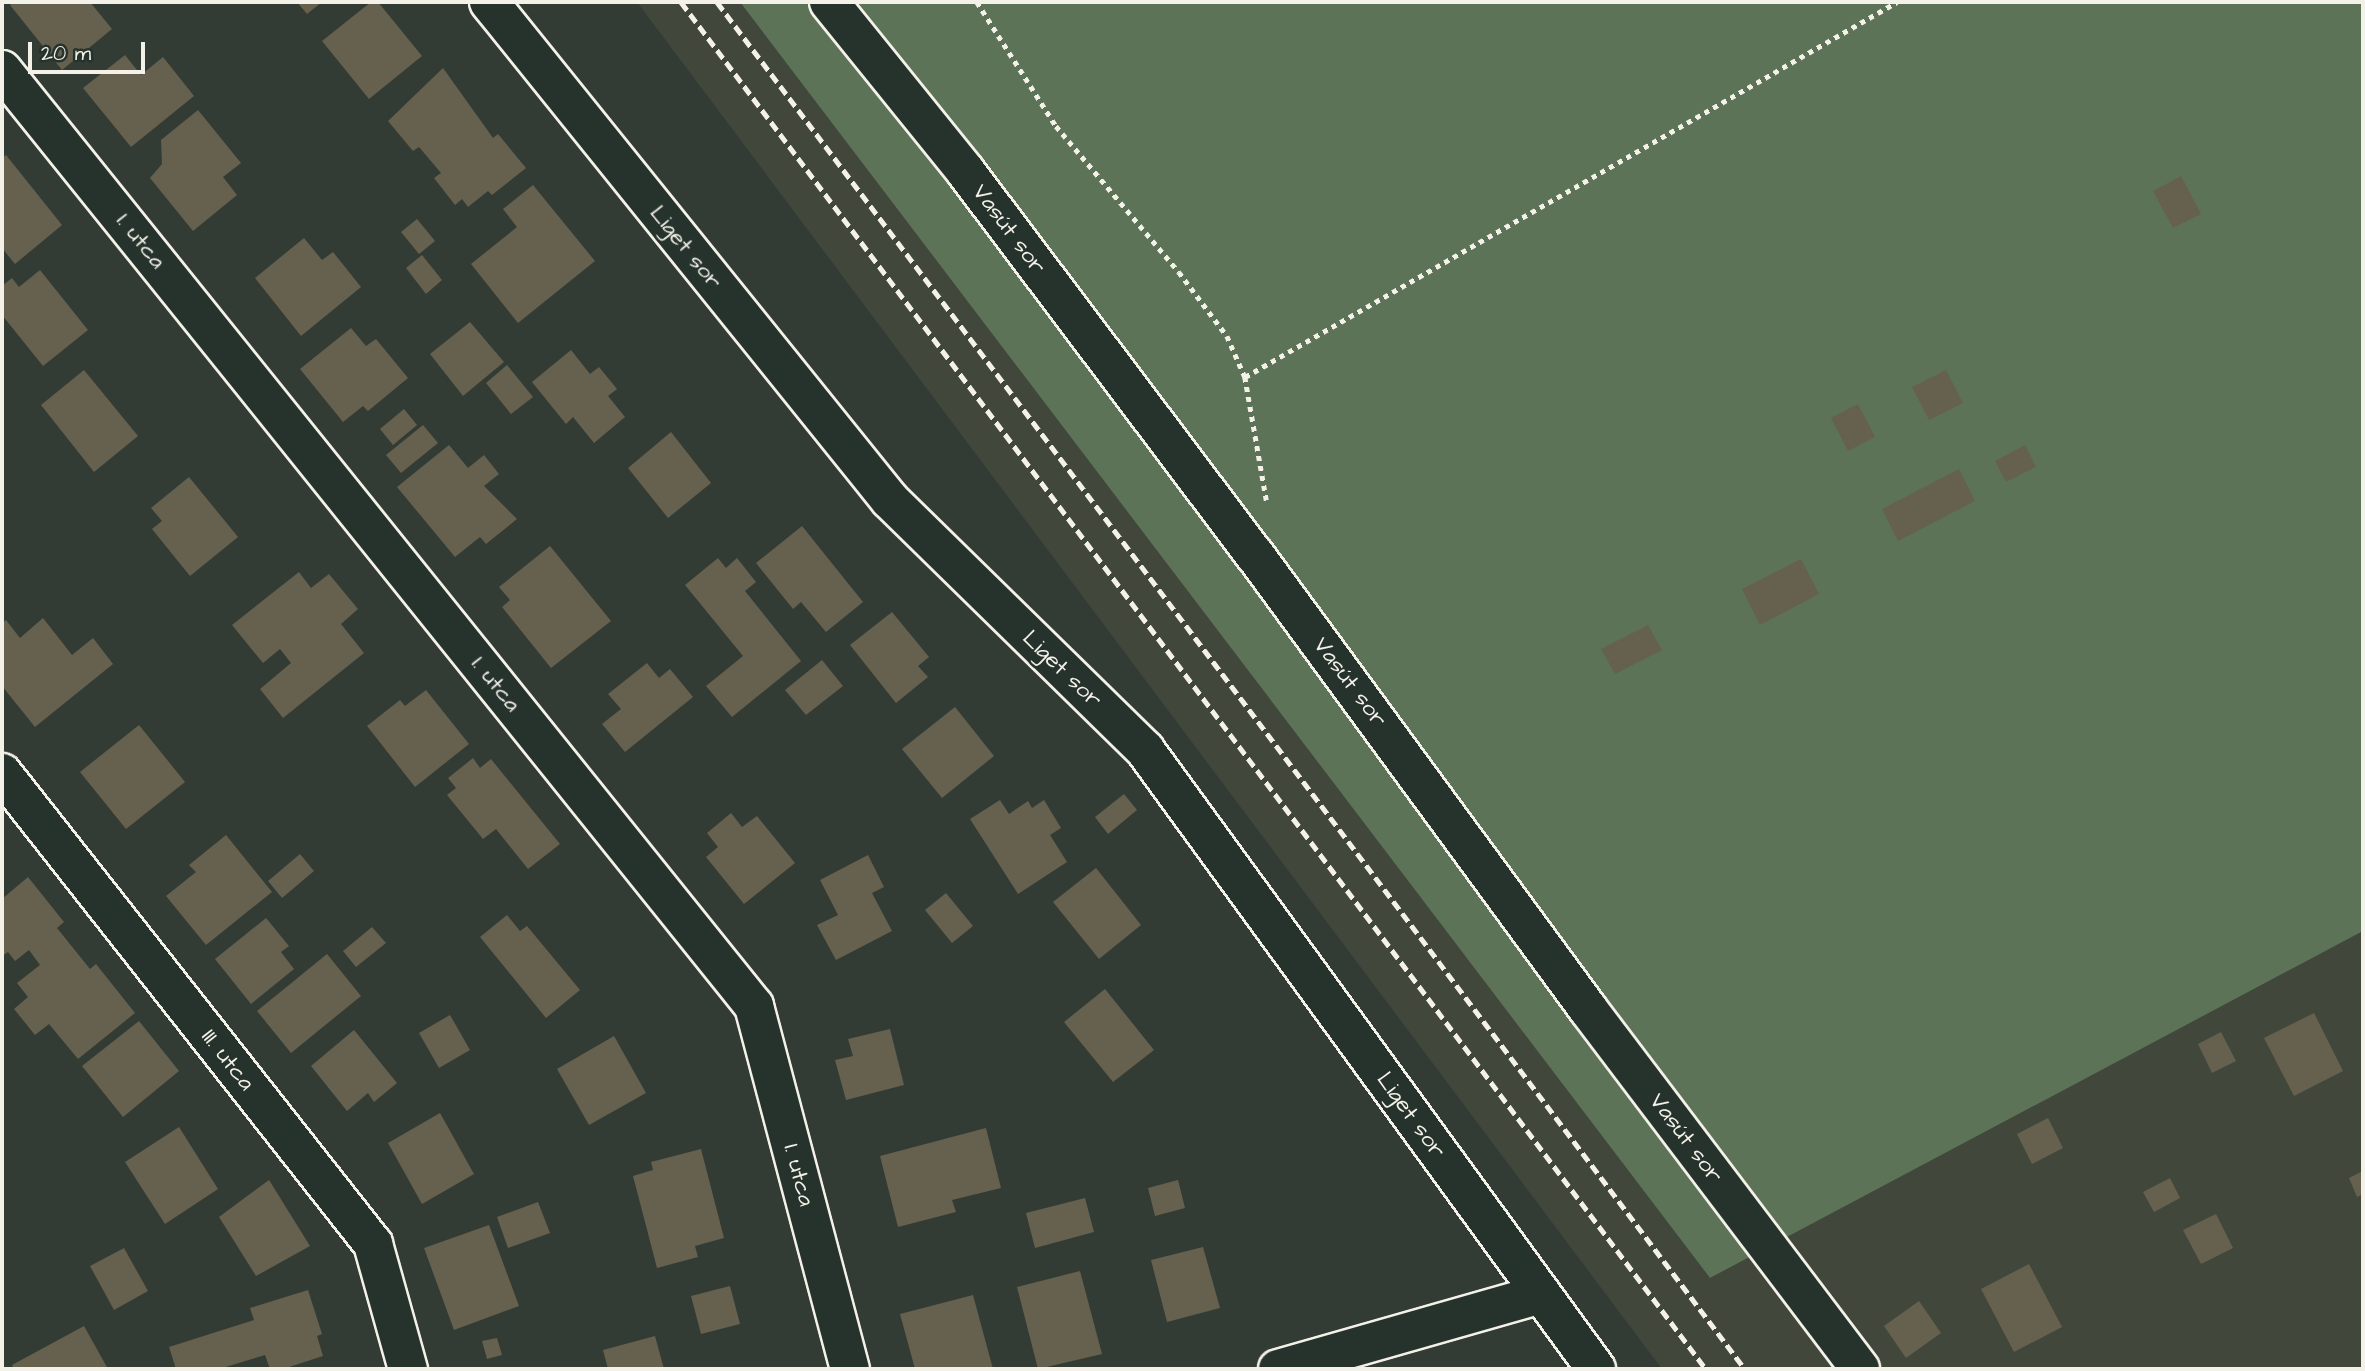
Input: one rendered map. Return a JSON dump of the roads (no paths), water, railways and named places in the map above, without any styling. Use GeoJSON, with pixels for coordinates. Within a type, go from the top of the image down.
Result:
{"type":"FeatureCollection","features":[{"type":"Feature","properties":{"kind":"street","name":"Liget sor"},"geometry":{"type":"LineString","coordinates":[[489,2],[890,500],[1145,750],[1596,1369]]}},
{"type":"Feature","properties":{"kind":"street","name":"Vasút sor"},"geometry":{"type":"LineString","coordinates":[[829,2],[975,183],[1255,555],[1588,1009],[1860,1369]]}},
{"type":"Feature","properties":{"kind":"street","name":"I. utca"},"geometry":{"type":"LineString","coordinates":[[2,70],[754,1006],[850,1369]]}},
{"type":"Feature","properties":{"kind":"street","name":"III. utca"},"geometry":{"type":"LineString","coordinates":[[2,773],[373,1244],[408,1369]]}},
{"type":"Feature","properties":{"kind":"street"},"geometry":{"type":"LineString","coordinates":[[1282,1369],[1541,1294]]}},
{"type":"Feature","properties":{"kind":"railway"},"geometry":{"type":"LineString","coordinates":[[681,2],[1706,1369]]}},
{"type":"Feature","properties":{"kind":"railway"},"geometry":{"type":"LineString","coordinates":[[717,2],[1745,1369]]}}]}
